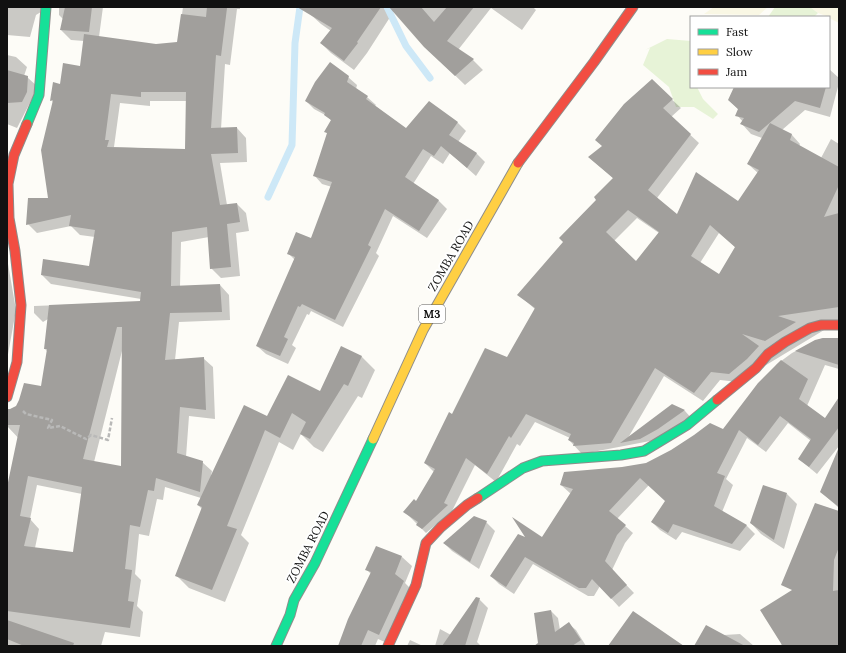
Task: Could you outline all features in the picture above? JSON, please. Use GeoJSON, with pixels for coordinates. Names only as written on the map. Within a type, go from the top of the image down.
{"type":"FeatureCollection","features":[{"type":"Feature","properties":{"kind":"main road"},"geometry":{"type":"LineString","coordinates":[[7,395],[17,362],[20,305],[15,251],[9,218],[8,184],[14,155],[39,95],[46,7]]}},
{"type":"Feature","properties":{"kind":"main road","name":"ZOMBA ROAD"},"geometry":{"type":"LineString","coordinates":[[276,646],[290,615],[294,600],[315,563],[338,516],[423,330],[454,274],[520,160],[594,62],[633,7]]}},
{"type":"Feature","properties":{"kind":"main road"},"geometry":{"type":"LineString","coordinates":[[388,646],[416,585],[426,543],[441,526],[467,505],[523,468],[542,461],[621,455],[644,451],[687,425],[756,368],[768,354],[785,342],[810,328],[821,325],[839,325]]}},
{"type":"Feature","properties":{"kind":"path"},"geometry":{"type":"LineString","coordinates":[[7,395],[26,414],[52,420],[48,428],[60,426],[86,439],[91,435],[108,440],[112,418]]}},
{"type":"Feature","properties":{"kind":"shaded area"},"geometry":{"type":"Polygon","coordinates":[[[714,7],[768,7],[759,15],[704,14],[714,7]]]}},
{"type":"Feature","properties":{"kind":"shaded area"},"geometry":{"type":"Polygon","coordinates":[[[810,7],[839,7],[839,23],[830,18],[830,16],[818,13],[810,7]]]}},
{"type":"Feature","properties":{"kind":"green space"},"geometry":{"type":"Polygon","coordinates":[[[775,7],[810,7],[818,13],[815,16],[769,16],[775,7]]]}},
{"type":"Feature","properties":{"kind":"green space"},"geometry":{"type":"Polygon","coordinates":[[[667,39],[690,41],[690,88],[698,88],[703,99],[718,114],[713,119],[694,107],[676,107],[669,87],[643,65],[650,48],[645,50],[667,39]]]}},
{"type":"Feature","properties":{"kind":"building"},"geometry":{"type":"Polygon","coordinates":[[[65,7],[92,7],[89,32],[60,30],[65,7]]]}},
{"type":"Feature","properties":{"kind":"building"},"geometry":{"type":"Polygon","coordinates":[[[207,7],[227,8],[221,56],[216,55],[211,128],[237,127],[238,153],[211,154],[220,205],[237,203],[240,222],[227,224],[231,267],[210,269],[207,227],[172,232],[171,286],[220,284],[222,312],[170,313],[165,360],[204,357],[206,410],[180,407],[177,453],[203,461],[200,492],[156,478],[154,491],[148,490],[140,527],[130,525],[125,569],[132,570],[128,601],[134,602],[130,628],[7,611],[7,487],[20,425],[7,425],[7,409],[16,406],[24,383],[41,386],[47,349],[44,349],[49,305],[140,301],[141,292],[41,275],[43,259],[89,266],[95,230],[69,226],[71,215],[26,225],[28,198],[48,198],[41,150],[53,100],[50,101],[53,82],[60,84],[63,63],[80,66],[84,34],[156,44],[177,42],[181,14],[206,17],[207,7]],[[141,92],[141,97],[111,94],[105,140],[109,140],[107,147],[185,149],[186,92],[141,92]],[[117,327],[83,459],[121,466],[122,327],[117,327]],[[28,476],[20,516],[31,518],[24,546],[73,552],[82,487],[28,476]]]}},
{"type":"Feature","properties":{"kind":"building"},"geometry":{"type":"Polygon","coordinates":[[[297,7],[381,7],[357,42],[358,43],[344,61],[320,43],[332,28],[297,7]]]}},
{"type":"Feature","properties":{"kind":"building"},"geometry":{"type":"Polygon","coordinates":[[[389,7],[421,7],[434,22],[447,7],[474,7],[447,41],[474,59],[455,76],[424,47],[389,7]]]}},
{"type":"Feature","properties":{"kind":"building"},"geometry":{"type":"Polygon","coordinates":[[[330,62],[349,76],[347,82],[368,96],[366,99],[406,128],[429,101],[458,122],[449,135],[477,153],[467,168],[441,146],[434,156],[423,149],[405,177],[439,200],[419,231],[385,209],[368,245],[371,247],[335,320],[302,304],[300,307],[298,306],[284,337],[288,339],[280,356],[256,346],[295,257],[287,254],[296,232],[311,238],[332,182],[313,176],[327,133],[324,132],[331,120],[324,115],[325,113],[305,101],[315,82],[330,62]]]}},
{"type":"Feature","properties":{"kind":"building"},"geometry":{"type":"Polygon","coordinates":[[[7,70],[28,76],[27,92],[22,102],[7,103],[7,70]]]}},
{"type":"Feature","properties":{"kind":"building"},"geometry":{"type":"Polygon","coordinates":[[[652,79],[673,99],[663,108],[691,134],[648,190],[677,214],[696,172],[738,201],[759,170],[747,164],[770,123],[792,134],[790,140],[839,167],[839,185],[824,217],[839,213],[839,307],[778,316],[796,322],[765,341],[742,334],[759,346],[747,359],[729,374],[711,372],[694,393],[655,368],[611,443],[573,446],[574,443],[568,440],[571,434],[526,414],[511,438],[509,436],[487,474],[466,458],[444,503],[448,505],[422,529],[416,525],[418,522],[403,512],[414,499],[416,501],[435,469],[424,463],[449,412],[452,414],[485,348],[507,357],[535,308],[517,295],[563,242],[559,238],[596,200],[594,197],[613,178],[588,157],[602,146],[595,140],[624,104],[652,79]],[[628,210],[606,232],[636,261],[659,232],[628,210]],[[710,225],[691,256],[719,274],[735,247],[710,225]]]}},
{"type":"Feature","properties":{"kind":"building"},"geometry":{"type":"Polygon","coordinates":[[[734,88],[826,88],[820,108],[795,101],[759,132],[740,124],[744,118],[735,116],[738,109],[728,100],[734,88]]]}},
{"type":"Feature","properties":{"kind":"building"},"geometry":{"type":"Polygon","coordinates":[[[823,338],[839,338],[839,365],[795,351],[815,340],[823,338]]]}},
{"type":"Feature","properties":{"kind":"building"},"geometry":{"type":"Polygon","coordinates":[[[341,346],[362,356],[348,386],[344,384],[310,439],[300,434],[306,422],[292,413],[280,438],[265,430],[227,526],[237,529],[212,590],[175,576],[202,507],[197,505],[244,405],[267,416],[288,375],[320,391],[341,346]]]}},
{"type":"Feature","properties":{"kind":"building"},"geometry":{"type":"Polygon","coordinates":[[[781,360],[808,379],[799,399],[825,418],[839,397],[839,427],[809,467],[798,459],[811,439],[780,416],[758,445],[739,430],[717,473],[725,476],[714,506],[747,525],[732,544],[673,524],[668,533],[651,522],[665,501],[640,478],[609,511],[626,525],[617,535],[605,561],[627,585],[611,599],[592,579],[586,588],[579,588],[525,557],[506,587],[490,576],[518,534],[525,537],[512,517],[542,537],[573,489],[560,485],[564,472],[622,467],[646,463],[671,450],[710,423],[723,429],[758,383],[781,360]]]}},
{"type":"Feature","properties":{"kind":"building"},"geometry":{"type":"Polygon","coordinates":[[[672,404],[685,410],[658,429],[640,439],[620,443],[672,404]]]}},
{"type":"Feature","properties":{"kind":"building"},"geometry":{"type":"Polygon","coordinates":[[[839,447],[839,507],[820,492],[839,447]]]}},
{"type":"Feature","properties":{"kind":"building"},"geometry":{"type":"Polygon","coordinates":[[[763,485],[787,493],[774,540],[750,523],[763,485]]]}},
{"type":"Feature","properties":{"kind":"building"},"geometry":{"type":"Polygon","coordinates":[[[815,503],[839,511],[839,547],[834,560],[833,591],[839,590],[838,646],[782,645],[760,610],[792,590],[781,585],[815,503]]]}},
{"type":"Feature","properties":{"kind":"building"},"geometry":{"type":"Polygon","coordinates":[[[474,516],[487,521],[470,562],[443,543],[474,516]]]}},
{"type":"Feature","properties":{"kind":"building"},"geometry":{"type":"Polygon","coordinates":[[[376,546],[402,556],[395,574],[404,581],[379,635],[368,630],[361,646],[338,646],[348,619],[371,572],[365,570],[376,546]]]}},
{"type":"Feature","properties":{"kind":"building"},"geometry":{"type":"Polygon","coordinates":[[[476,597],[480,598],[465,646],[442,646],[476,597]]]}},
{"type":"Feature","properties":{"kind":"building"},"geometry":{"type":"Polygon","coordinates":[[[551,610],[555,632],[569,622],[581,640],[572,646],[534,646],[538,643],[534,613],[551,610]]]}},
{"type":"Feature","properties":{"kind":"building"},"geometry":{"type":"Polygon","coordinates":[[[633,611],[684,646],[608,646],[633,611]]]}},
{"type":"Feature","properties":{"kind":"building"},"geometry":{"type":"Polygon","coordinates":[[[7,620],[74,643],[73,646],[24,646],[7,639],[7,620]]]}},
{"type":"Feature","properties":{"kind":"building"},"geometry":{"type":"Polygon","coordinates":[[[706,625],[745,646],[694,646],[706,625]]]}},
{"type":"Feature","properties":{"kind":"waterway"},"geometry":{"type":"LineString","coordinates":[[268,197],[292,145],[295,43],[300,7]]}},
{"type":"Feature","properties":{"kind":"waterway"},"geometry":{"type":"LineString","coordinates":[[387,7],[406,46],[430,78]]}},
{"type":"Feature","properties":{"kind":"traffic: fast"},"geometry":{"type":"LineString","coordinates":[[27,124],[39,95],[46,7]]}},
{"type":"Feature","properties":{"kind":"traffic: fast"},"geometry":{"type":"LineString","coordinates":[[478,498],[523,468],[542,461],[621,455],[644,451],[687,425],[717,400]]}},
{"type":"Feature","properties":{"kind":"traffic: fast"},"geometry":{"type":"LineString","coordinates":[[276,646],[290,615],[294,600],[315,563],[373,439]]}},
{"type":"Feature","properties":{"kind":"traffic: slow"},"geometry":{"type":"LineString","coordinates":[[373,439],[423,330],[518,163]]}},
{"type":"Feature","properties":{"kind":"traffic: jam"},"geometry":{"type":"LineString","coordinates":[[518,163],[594,62],[633,7]]}},
{"type":"Feature","properties":{"kind":"traffic: jam"},"geometry":{"type":"LineString","coordinates":[[7,397],[17,362],[21,305],[15,251],[9,218],[8,184],[14,155],[27,124]]}},
{"type":"Feature","properties":{"kind":"traffic: jam"},"geometry":{"type":"LineString","coordinates":[[717,400],[756,368],[768,354],[785,342],[810,328],[821,325],[839,325]]}},
{"type":"Feature","properties":{"kind":"traffic: jam"},"geometry":{"type":"LineString","coordinates":[[388,646],[416,585],[426,543],[441,527],[467,505],[478,498]]}}]}
